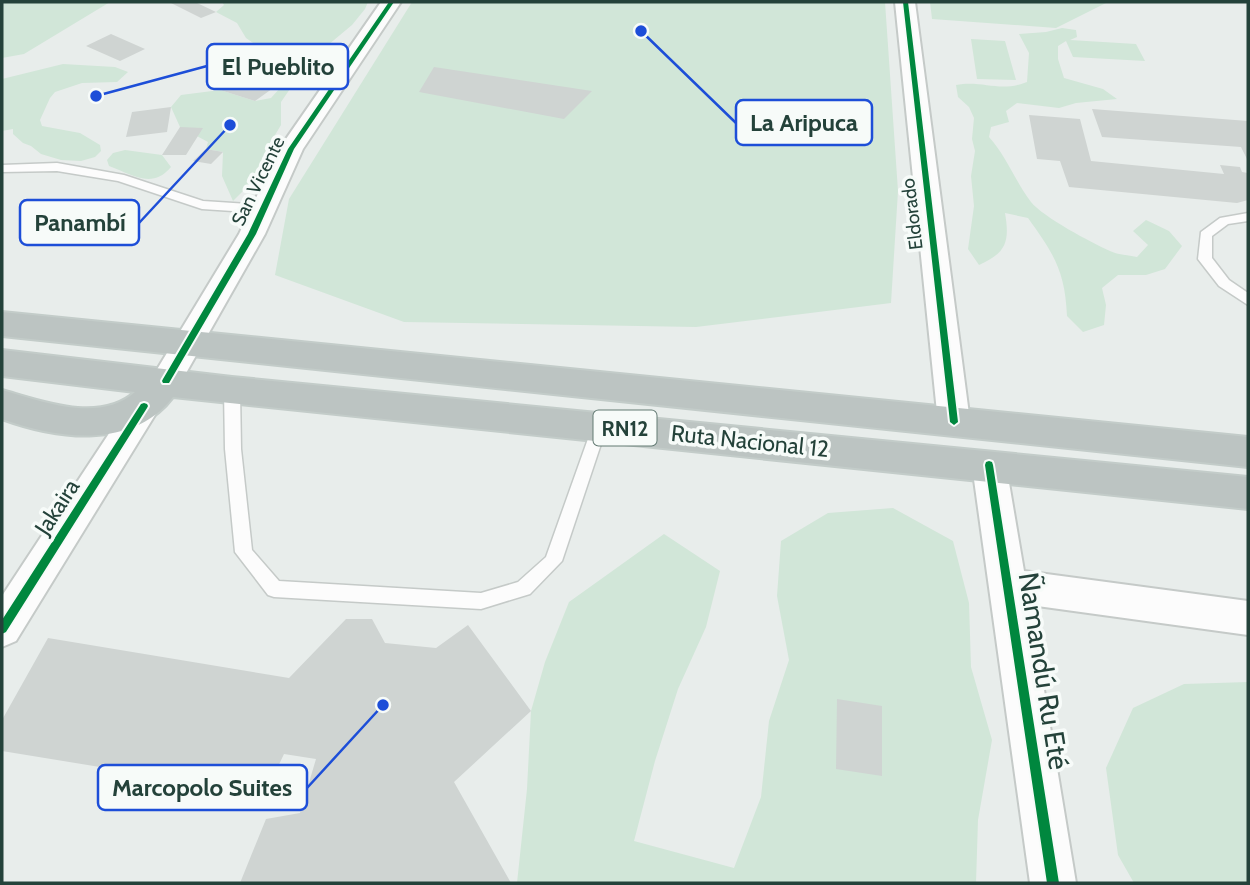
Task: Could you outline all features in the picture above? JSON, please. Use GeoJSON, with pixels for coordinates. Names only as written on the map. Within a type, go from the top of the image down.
{"type":"FeatureCollection","features":[{"type":"Feature","properties":{"kind":"highway","name":"Ruta Nacional 12"},"geometry":{"type":"LineString","coordinates":[[2,324],[1248,452]]}},
{"type":"Feature","properties":{"kind":"highway","name":"Ruta Nacional 12"},"geometry":{"type":"LineString","coordinates":[[2,363],[155,393],[232,391],[1248,493]]}},
{"type":"Feature","properties":{"kind":"highway"},"geometry":{"type":"LineString","coordinates":[[2,404],[20,412],[69,421],[113,419],[155,393]]}},
{"type":"Feature","properties":{"kind":"street","name":"San Vicente"},"geometry":{"type":"LineString","coordinates":[[155,393],[265,209],[291,149],[391,2]]}},
{"type":"Feature","properties":{"kind":"street","name":"Eldorado"},"geometry":{"type":"LineString","coordinates":[[905,2],[954,422]]}},
{"type":"Feature","properties":{"kind":"street","name":"Jakaira"},"geometry":{"type":"LineString","coordinates":[[2,629],[155,393]]}},
{"type":"Feature","properties":{"kind":"street","name":"Ñamandú Ru Eté"},"geometry":{"type":"LineString","coordinates":[[989,465],[1053,883]]}},
{"type":"Feature","properties":{"kind":"street"},"geometry":{"type":"LineString","coordinates":[[1009,586],[1248,618]]}},
{"type":"Feature","properties":{"kind":"lane"},"geometry":{"type":"LineString","coordinates":[[2,169],[57,167],[120,178],[202,205],[265,209]]}},
{"type":"Feature","properties":{"kind":"lane"},"geometry":{"type":"LineString","coordinates":[[1248,217],[1224,221],[1206,235],[1205,258],[1224,284],[1248,300]]}},
{"type":"Feature","properties":{"kind":"lane"},"geometry":{"type":"LineString","coordinates":[[232,391],[233,449],[244,552],[274,589],[481,601],[524,588],[553,561],[599,426]]}},
{"type":"Feature","properties":{"kind":"green space"},"geometry":{"type":"Polygon","coordinates":[[[2,2],[110,2],[24,54],[2,58],[2,2]]]}},
{"type":"Feature","properties":{"kind":"green space"},"geometry":{"type":"Polygon","coordinates":[[[222,2],[368,2],[352,25],[310,60],[281,102],[281,125],[266,150],[259,175],[233,201],[222,176],[223,152],[206,149],[208,142],[180,127],[171,107],[181,95],[220,90],[255,101],[271,98],[290,77],[285,65],[246,38],[237,23],[216,12],[224,5],[222,2]]]}},
{"type":"Feature","properties":{"kind":"green space"},"geometry":{"type":"Polygon","coordinates":[[[412,2],[885,2],[898,191],[891,303],[696,327],[404,322],[275,275],[289,199],[412,2]]]}},
{"type":"Feature","properties":{"kind":"green space"},"geometry":{"type":"Polygon","coordinates":[[[930,2],[1108,2],[1056,28],[932,19],[930,2]]]}},
{"type":"Feature","properties":{"kind":"green space"},"geometry":{"type":"Polygon","coordinates":[[[1062,28],[1076,30],[1077,37],[1070,40],[1136,44],[1145,61],[1073,57],[1066,41],[1058,46],[1058,59],[1064,78],[1103,89],[1117,99],[1076,103],[1059,108],[1017,103],[1006,111],[1009,122],[991,127],[989,137],[1031,202],[1046,215],[1080,236],[1113,252],[1137,257],[1148,245],[1133,231],[1146,220],[1169,231],[1182,246],[1165,269],[1146,275],[1118,275],[1102,288],[1106,305],[1104,325],[1083,332],[1067,316],[1061,275],[1045,242],[1028,218],[1005,213],[1007,232],[1004,245],[988,261],[979,265],[968,249],[974,206],[971,176],[975,151],[972,139],[974,118],[969,107],[958,97],[956,85],[1008,86],[1027,82],[1029,53],[1019,34],[1062,28]]]}},
{"type":"Feature","properties":{"kind":"green space"},"geometry":{"type":"Polygon","coordinates":[[[971,39],[1005,41],[1016,80],[977,79],[971,39]]]}},
{"type":"Feature","properties":{"kind":"green space"},"geometry":{"type":"Polygon","coordinates":[[[63,64],[115,67],[128,72],[117,82],[82,83],[55,92],[50,98],[40,120],[42,126],[80,133],[100,145],[101,151],[95,157],[81,161],[61,160],[41,154],[23,143],[13,134],[13,129],[2,131],[2,79],[63,64]]]}},
{"type":"Feature","properties":{"kind":"green space"},"geometry":{"type":"Polygon","coordinates":[[[125,150],[162,155],[171,167],[164,174],[149,179],[109,166],[107,160],[113,153],[125,150]]]}},
{"type":"Feature","properties":{"kind":"green space"},"geometry":{"type":"Polygon","coordinates":[[[893,508],[953,541],[969,603],[971,667],[992,740],[978,820],[976,883],[517,883],[527,789],[531,711],[545,662],[569,602],[664,534],[720,571],[706,627],[678,689],[655,761],[634,841],[734,868],[761,797],[769,721],[789,660],[777,596],[781,541],[828,513],[893,508]]]}},
{"type":"Feature","properties":{"kind":"green space"},"geometry":{"type":"Polygon","coordinates":[[[1248,682],[1248,883],[1134,883],[1118,855],[1106,768],[1133,708],[1184,684],[1248,682]]]}},
{"type":"Feature","properties":{"kind":"building"},"geometry":{"type":"Polygon","coordinates":[[[195,2],[216,12],[201,18],[171,3],[195,2]]]}},
{"type":"Feature","properties":{"kind":"building"},"geometry":{"type":"Polygon","coordinates":[[[111,34],[145,49],[120,61],[86,46],[111,34]]]}},
{"type":"Feature","properties":{"kind":"building"},"geometry":{"type":"Polygon","coordinates":[[[255,66],[290,76],[255,101],[220,90],[255,66]]]}},
{"type":"Feature","properties":{"kind":"building"},"geometry":{"type":"Polygon","coordinates":[[[434,67],[592,91],[564,119],[419,92],[434,67]]]}},
{"type":"Feature","properties":{"kind":"building"},"geometry":{"type":"Polygon","coordinates":[[[171,107],[167,132],[126,137],[132,112],[171,107]]]}},
{"type":"Feature","properties":{"kind":"building"},"geometry":{"type":"Polygon","coordinates":[[[1092,109],[1248,121],[1248,161],[1241,147],[1102,137],[1092,109]]]}},
{"type":"Feature","properties":{"kind":"building"},"geometry":{"type":"Polygon","coordinates":[[[1029,115],[1080,119],[1091,161],[1224,174],[1220,165],[1240,167],[1242,172],[1248,173],[1248,200],[1237,203],[1069,187],[1060,161],[1037,159],[1029,115]]]}},
{"type":"Feature","properties":{"kind":"building"},"geometry":{"type":"Polygon","coordinates":[[[180,127],[203,128],[186,155],[162,155],[180,127]]]}},
{"type":"Feature","properties":{"kind":"building"},"geometry":{"type":"Polygon","coordinates":[[[206,149],[223,152],[211,164],[193,161],[206,149]]]}},
{"type":"Feature","properties":{"kind":"building"},"geometry":{"type":"Polygon","coordinates":[[[346,619],[372,619],[385,643],[436,648],[468,625],[531,711],[454,782],[511,883],[240,883],[266,819],[300,813],[316,759],[284,754],[265,794],[2,751],[2,720],[48,638],[289,678],[346,619]]]}},
{"type":"Feature","properties":{"kind":"building"},"geometry":{"type":"Polygon","coordinates":[[[837,699],[882,706],[882,776],[836,769],[837,699]]]}},
{"type":"Feature","properties":{"kind":"cycle path"},"geometry":{"type":"LineString","coordinates":[[166,381],[252,234],[291,149],[391,2]]}},
{"type":"Feature","properties":{"kind":"cycle path"},"geometry":{"type":"LineString","coordinates":[[905,2],[954,422]]}},
{"type":"Feature","properties":{"kind":"cycle path"},"geometry":{"type":"LineString","coordinates":[[2,629],[144,406]]}},
{"type":"Feature","properties":{"kind":"cycle path"},"geometry":{"type":"LineString","coordinates":[[989,465],[1053,883]]}},
{"type":"Feature","properties":{"kind":"place","name":"La Aripuca"},"geometry":{"type":"Point","coordinates":[641,31]}},
{"type":"Feature","properties":{"kind":"place","name":"El Pueblito"},"geometry":{"type":"Point","coordinates":[96,96]}},
{"type":"Feature","properties":{"kind":"place","name":"Panambí"},"geometry":{"type":"Point","coordinates":[230,125]}},
{"type":"Feature","properties":{"kind":"place","name":"Marcopolo Suites"},"geometry":{"type":"Point","coordinates":[383,705]}}]}
